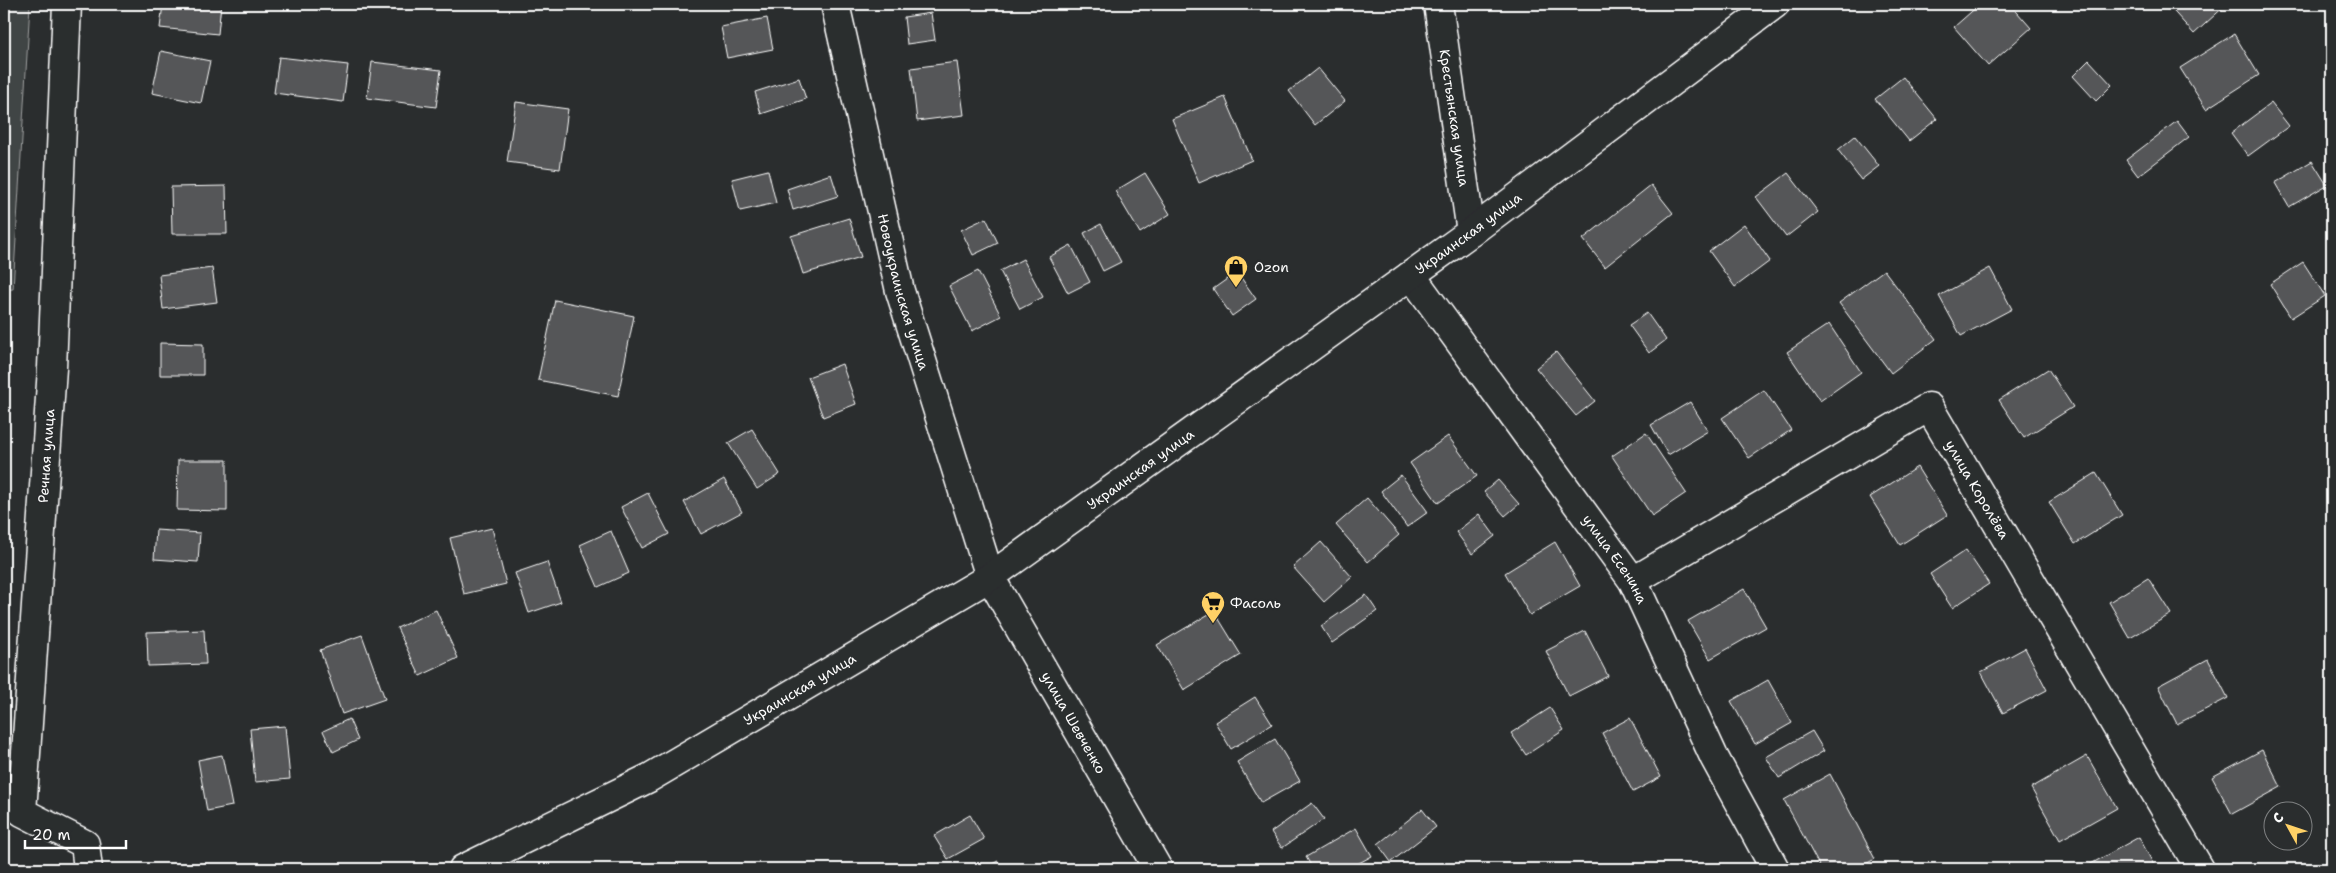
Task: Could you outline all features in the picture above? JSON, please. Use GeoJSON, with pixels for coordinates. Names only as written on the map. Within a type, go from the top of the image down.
{"type":"FeatureCollection","features":[{"type":"Feature","properties":{"kind":"street","name":"Речная улица"},"geometry":{"type":"LineString","coordinates":[[67,4],[52,368],[13,808],[85,844],[88,869]]}},
{"type":"Feature","properties":{"kind":"street","name":"Новоукраинская улица"},"geometry":{"type":"LineString","coordinates":[[835,4],[900,291],[990,576]]}},
{"type":"Feature","properties":{"kind":"street","name":"Крестьянская улица"},"geometry":{"type":"LineString","coordinates":[[1438,4],[1471,232]]}},
{"type":"Feature","properties":{"kind":"street","name":"Украинская улица"},"geometry":{"type":"LineString","coordinates":[[463,869],[650,778],[990,576],[1471,232],[1776,4]]}},
{"type":"Feature","properties":{"kind":"street","name":"улица Есенина"},"geometry":{"type":"LineString","coordinates":[[1411,275],[1633,581],[1714,757],[1775,869]]}},
{"type":"Feature","properties":{"kind":"street","name":"улица Королёва"},"geometry":{"type":"LineString","coordinates":[[1633,581],[1929,406],[2200,869]]}},
{"type":"Feature","properties":{"kind":"street","name":"улица Шевченко"},"geometry":{"type":"LineString","coordinates":[[990,576],[1158,869]]}},
{"type":"Feature","properties":{"kind":"shaded area"},"geometry":{"type":"Polygon","coordinates":[[[4,4],[30,4],[13,289],[4,290],[4,4]]]}},
{"type":"Feature","properties":{"kind":"building"},"geometry":{"type":"Polygon","coordinates":[[[163,4],[221,4],[218,34],[160,28],[163,4]]]}},
{"type":"Feature","properties":{"kind":"building"},"geometry":{"type":"Polygon","coordinates":[[[1980,4],[2010,4],[2031,28],[1988,66],[1954,27],[1980,4]]]}},
{"type":"Feature","properties":{"kind":"building"},"geometry":{"type":"Polygon","coordinates":[[[2167,4],[2227,4],[2194,34],[2167,4]]]}},
{"type":"Feature","properties":{"kind":"building"},"geometry":{"type":"Polygon","coordinates":[[[931,13],[935,40],[907,44],[904,17],[931,13]]]}},
{"type":"Feature","properties":{"kind":"building"},"geometry":{"type":"Polygon","coordinates":[[[767,18],[773,49],[727,58],[721,27],[767,18]]]}},
{"type":"Feature","properties":{"kind":"building"},"geometry":{"type":"Polygon","coordinates":[[[2234,34],[2259,75],[2206,109],[2180,68],[2234,34]]]}},
{"type":"Feature","properties":{"kind":"building"},"geometry":{"type":"Polygon","coordinates":[[[161,51],[210,61],[201,103],[152,93],[161,51]]]}},
{"type":"Feature","properties":{"kind":"building"},"geometry":{"type":"Polygon","coordinates":[[[279,57],[348,65],[343,102],[274,93],[279,57]]]}},
{"type":"Feature","properties":{"kind":"building"},"geometry":{"type":"Polygon","coordinates":[[[2089,60],[2112,85],[2096,101],[2073,76],[2089,60]]]}},
{"type":"Feature","properties":{"kind":"building"},"geometry":{"type":"Polygon","coordinates":[[[372,62],[441,70],[436,107],[367,98],[372,62]]]}},
{"type":"Feature","properties":{"kind":"building"},"geometry":{"type":"Polygon","coordinates":[[[957,62],[964,115],[917,121],[911,68],[957,62]]]}},
{"type":"Feature","properties":{"kind":"building"},"geometry":{"type":"Polygon","coordinates":[[[1318,68],[1345,101],[1315,125],[1289,91],[1318,68]]]}},
{"type":"Feature","properties":{"kind":"building"},"geometry":{"type":"Polygon","coordinates":[[[1903,77],[1937,119],[1909,141],[1875,99],[1903,77]]]}},
{"type":"Feature","properties":{"kind":"building"},"geometry":{"type":"Polygon","coordinates":[[[799,78],[806,99],[761,114],[755,92],[799,78]]]}},
{"type":"Feature","properties":{"kind":"building"},"geometry":{"type":"Polygon","coordinates":[[[1225,97],[1252,160],[1199,183],[1172,119],[1225,97]]]}},
{"type":"Feature","properties":{"kind":"building"},"geometry":{"type":"Polygon","coordinates":[[[516,102],[568,109],[560,169],[507,162],[516,102]]]}},
{"type":"Feature","properties":{"kind":"building"},"geometry":{"type":"Polygon","coordinates":[[[2271,103],[2289,126],[2248,156],[2231,133],[2271,103]]]}},
{"type":"Feature","properties":{"kind":"building"},"geometry":{"type":"Polygon","coordinates":[[[2177,121],[2189,137],[2138,176],[2126,160],[2177,121]]]}},
{"type":"Feature","properties":{"kind":"building"},"geometry":{"type":"Polygon","coordinates":[[[1855,136],[1879,166],[1861,180],[1838,150],[1855,136]]]}},
{"type":"Feature","properties":{"kind":"building"},"geometry":{"type":"Polygon","coordinates":[[[2312,161],[2327,185],[2289,207],[2275,183],[2312,161]]]}},
{"type":"Feature","properties":{"kind":"building"},"geometry":{"type":"Polygon","coordinates":[[[768,170],[776,203],[740,211],[732,179],[768,170]]]}},
{"type":"Feature","properties":{"kind":"building"},"geometry":{"type":"Polygon","coordinates":[[[1145,173],[1170,214],[1140,233],[1115,191],[1145,173]]]}},
{"type":"Feature","properties":{"kind":"building"},"geometry":{"type":"Polygon","coordinates":[[[1788,173],[1818,212],[1786,237],[1756,197],[1788,173]]]}},
{"type":"Feature","properties":{"kind":"building"},"geometry":{"type":"Polygon","coordinates":[[[831,174],[838,196],[793,210],[787,189],[831,174]]]}},
{"type":"Feature","properties":{"kind":"building"},"geometry":{"type":"Polygon","coordinates":[[[1651,185],[1673,213],[1605,267],[1583,239],[1651,185]]]}},
{"type":"Feature","properties":{"kind":"building"},"geometry":{"type":"Polygon","coordinates":[[[226,186],[227,234],[172,234],[171,187],[226,186]]]}},
{"type":"Feature","properties":{"kind":"building"},"geometry":{"type":"Polygon","coordinates":[[[849,218],[861,257],[803,274],[791,236],[849,218]]]}},
{"type":"Feature","properties":{"kind":"building"},"geometry":{"type":"Polygon","coordinates":[[[986,218],[998,243],[973,255],[961,230],[986,218]]]}},
{"type":"Feature","properties":{"kind":"building"},"geometry":{"type":"Polygon","coordinates":[[[1101,224],[1121,262],[1103,271],[1084,233],[1101,224]]]}},
{"type":"Feature","properties":{"kind":"building"},"geometry":{"type":"Polygon","coordinates":[[[1744,224],[1770,261],[1735,287],[1709,251],[1744,224]]]}},
{"type":"Feature","properties":{"kind":"building"},"geometry":{"type":"Polygon","coordinates":[[[1071,245],[1090,282],[1068,293],[1049,257],[1071,245]]]}},
{"type":"Feature","properties":{"kind":"building"},"geometry":{"type":"Polygon","coordinates":[[[1023,259],[1043,297],[1020,309],[1000,271],[1023,259]]]}},
{"type":"Feature","properties":{"kind":"building"},"geometry":{"type":"Polygon","coordinates":[[[2303,262],[2325,296],[2291,318],[2270,284],[2303,262]]]}},
{"type":"Feature","properties":{"kind":"building"},"geometry":{"type":"Polygon","coordinates":[[[212,268],[217,302],[163,309],[159,275],[212,268]]]}},
{"type":"Feature","properties":{"kind":"building"},"geometry":{"type":"Polygon","coordinates":[[[1990,268],[2012,309],[1961,336],[1939,296],[1990,268]]]}},
{"type":"Feature","properties":{"kind":"building"},"geometry":{"type":"Polygon","coordinates":[[[1884,270],[1936,339],[1891,373],[1839,303],[1884,270]]]}},
{"type":"Feature","properties":{"kind":"building"},"geometry":{"type":"Polygon","coordinates":[[[978,271],[1001,316],[972,331],[949,286],[978,271]]]}},
{"type":"Feature","properties":{"kind":"building"},"geometry":{"type":"Polygon","coordinates":[[[1237,272],[1256,299],[1232,316],[1213,289],[1237,272]]]}},
{"type":"Feature","properties":{"kind":"building"},"geometry":{"type":"Polygon","coordinates":[[[555,300],[634,316],[618,396],[538,380],[555,300]]]}},
{"type":"Feature","properties":{"kind":"building"},"geometry":{"type":"Polygon","coordinates":[[[1647,313],[1666,340],[1649,353],[1629,325],[1647,313]]]}},
{"type":"Feature","properties":{"kind":"building"},"geometry":{"type":"Polygon","coordinates":[[[1829,324],[1861,372],[1820,401],[1787,352],[1829,324]]]}},
{"type":"Feature","properties":{"kind":"building"},"geometry":{"type":"Polygon","coordinates":[[[160,343],[203,344],[203,375],[160,375],[160,343]]]}},
{"type":"Feature","properties":{"kind":"building"},"geometry":{"type":"Polygon","coordinates":[[[1556,352],[1595,401],[1576,416],[1536,368],[1556,352]]]}},
{"type":"Feature","properties":{"kind":"building"},"geometry":{"type":"Polygon","coordinates":[[[842,364],[856,404],[823,417],[808,377],[842,364]]]}},
{"type":"Feature","properties":{"kind":"building"},"geometry":{"type":"Polygon","coordinates":[[[2048,369],[2073,407],[2024,438],[1999,400],[2048,369]]]}},
{"type":"Feature","properties":{"kind":"building"},"geometry":{"type":"Polygon","coordinates":[[[1764,390],[1791,430],[1749,458],[1722,418],[1764,390]]]}},
{"type":"Feature","properties":{"kind":"building"},"geometry":{"type":"Polygon","coordinates":[[[1690,402],[1708,431],[1668,455],[1651,425],[1690,402]]]}},
{"type":"Feature","properties":{"kind":"building"},"geometry":{"type":"Polygon","coordinates":[[[752,429],[780,474],[757,489],[728,443],[752,429]]]}},
{"type":"Feature","properties":{"kind":"building"},"geometry":{"type":"Polygon","coordinates":[[[1646,433],[1686,493],[1652,516],[1612,456],[1646,433]]]}},
{"type":"Feature","properties":{"kind":"building"},"geometry":{"type":"Polygon","coordinates":[[[1448,436],[1477,476],[1438,503],[1410,463],[1448,436]]]}},
{"type":"Feature","properties":{"kind":"building"},"geometry":{"type":"Polygon","coordinates":[[[178,460],[227,460],[227,511],[177,510],[178,460]]]}},
{"type":"Feature","properties":{"kind":"building"},"geometry":{"type":"Polygon","coordinates":[[[1917,467],[1947,515],[1900,545],[1870,497],[1917,467]]]}},
{"type":"Feature","properties":{"kind":"building"},"geometry":{"type":"Polygon","coordinates":[[[2096,473],[2122,515],[2075,544],[2049,502],[2096,473]]]}},
{"type":"Feature","properties":{"kind":"building"},"geometry":{"type":"Polygon","coordinates":[[[1401,475],[1428,512],[1407,527],[1381,491],[1401,475]]]}},
{"type":"Feature","properties":{"kind":"building"},"geometry":{"type":"Polygon","coordinates":[[[724,479],[742,512],[701,534],[684,502],[724,479]]]}},
{"type":"Feature","properties":{"kind":"building"},"geometry":{"type":"Polygon","coordinates":[[[1498,480],[1519,504],[1505,516],[1484,492],[1498,480]]]}},
{"type":"Feature","properties":{"kind":"building"},"geometry":{"type":"Polygon","coordinates":[[[648,493],[669,534],[642,548],[621,507],[648,493]]]}},
{"type":"Feature","properties":{"kind":"building"},"geometry":{"type":"Polygon","coordinates":[[[1367,498],[1399,535],[1368,562],[1336,525],[1367,498]]]}},
{"type":"Feature","properties":{"kind":"building"},"geometry":{"type":"Polygon","coordinates":[[[1479,514],[1495,536],[1472,554],[1456,532],[1479,514]]]}},
{"type":"Feature","properties":{"kind":"building"},"geometry":{"type":"Polygon","coordinates":[[[492,528],[506,584],[464,594],[450,538],[492,528]]]}},
{"type":"Feature","properties":{"kind":"building"},"geometry":{"type":"Polygon","coordinates":[[[156,530],[200,533],[198,562],[154,559],[156,530]]]}},
{"type":"Feature","properties":{"kind":"building"},"geometry":{"type":"Polygon","coordinates":[[[611,531],[629,573],[598,587],[580,545],[611,531]]]}},
{"type":"Feature","properties":{"kind":"building"},"geometry":{"type":"Polygon","coordinates":[[[1321,542],[1352,577],[1324,602],[1293,567],[1321,542]]]}},
{"type":"Feature","properties":{"kind":"building"},"geometry":{"type":"Polygon","coordinates":[[[1555,542],[1580,586],[1530,615],[1505,573],[1555,542]]]}},
{"type":"Feature","properties":{"kind":"building"},"geometry":{"type":"Polygon","coordinates":[[[1966,550],[1989,584],[1952,608],[1930,574],[1966,550]]]}},
{"type":"Feature","properties":{"kind":"building"},"geometry":{"type":"Polygon","coordinates":[[[547,562],[561,602],[529,613],[515,573],[547,562]]]}},
{"type":"Feature","properties":{"kind":"building"},"geometry":{"type":"Polygon","coordinates":[[[2148,578],[2171,614],[2130,638],[2109,602],[2148,578]]]}},
{"type":"Feature","properties":{"kind":"building"},"geometry":{"type":"Polygon","coordinates":[[[1744,589],[1766,627],[1710,659],[1688,621],[1744,589]]]}},
{"type":"Feature","properties":{"kind":"building"},"geometry":{"type":"Polygon","coordinates":[[[1366,595],[1377,611],[1332,643],[1321,626],[1366,595]]]}},
{"type":"Feature","properties":{"kind":"building"},"geometry":{"type":"Polygon","coordinates":[[[436,610],[458,658],[420,676],[397,628],[436,610]]]}},
{"type":"Feature","properties":{"kind":"building"},"geometry":{"type":"Polygon","coordinates":[[[1214,611],[1241,655],[1184,690],[1157,645],[1214,611]]]}},
{"type":"Feature","properties":{"kind":"building"},"geometry":{"type":"Polygon","coordinates":[[[204,630],[206,664],[148,666],[147,632],[204,630]]]}},
{"type":"Feature","properties":{"kind":"building"},"geometry":{"type":"Polygon","coordinates":[[[1585,631],[1608,676],[1569,696],[1546,651],[1585,631]]]}},
{"type":"Feature","properties":{"kind":"building"},"geometry":{"type":"Polygon","coordinates":[[[362,635],[385,699],[342,714],[320,650],[362,635]]]}},
{"type":"Feature","properties":{"kind":"building"},"geometry":{"type":"Polygon","coordinates":[[[2025,648],[2047,690],[2003,713],[1981,672],[2025,648]]]}},
{"type":"Feature","properties":{"kind":"building"},"geometry":{"type":"Polygon","coordinates":[[[2208,659],[2228,698],[2177,724],[2158,686],[2208,659]]]}},
{"type":"Feature","properties":{"kind":"building"},"geometry":{"type":"Polygon","coordinates":[[[1768,680],[1792,723],[1755,744],[1731,701],[1768,680]]]}},
{"type":"Feature","properties":{"kind":"building"},"geometry":{"type":"Polygon","coordinates":[[[1255,697],[1272,724],[1231,749],[1215,722],[1255,697]]]}},
{"type":"Feature","properties":{"kind":"building"},"geometry":{"type":"Polygon","coordinates":[[[1550,708],[1564,730],[1526,755],[1511,733],[1550,708]]]}},
{"type":"Feature","properties":{"kind":"building"},"geometry":{"type":"Polygon","coordinates":[[[1630,718],[1661,777],[1633,792],[1602,733],[1630,718]]]}},
{"type":"Feature","properties":{"kind":"building"},"geometry":{"type":"Polygon","coordinates":[[[349,719],[358,740],[333,752],[323,731],[349,719]]]}},
{"type":"Feature","properties":{"kind":"building"},"geometry":{"type":"Polygon","coordinates":[[[285,726],[290,779],[255,782],[250,729],[285,726]]]}},
{"type":"Feature","properties":{"kind":"building"},"geometry":{"type":"Polygon","coordinates":[[[1812,731],[1824,751],[1779,778],[1766,757],[1812,731]]]}},
{"type":"Feature","properties":{"kind":"building"},"geometry":{"type":"Polygon","coordinates":[[[1275,739],[1300,781],[1261,803],[1237,762],[1275,739]]]}},
{"type":"Feature","properties":{"kind":"building"},"geometry":{"type":"Polygon","coordinates":[[[2262,750],[2281,787],[2232,814],[2212,777],[2262,750]]]}},
{"type":"Feature","properties":{"kind":"building"},"geometry":{"type":"Polygon","coordinates":[[[222,755],[232,806],[207,811],[198,760],[222,755]]]}},
{"type":"Feature","properties":{"kind":"building"},"geometry":{"type":"Polygon","coordinates":[[[2087,756],[2117,808],[2060,840],[2031,788],[2087,756]]]}},
{"type":"Feature","properties":{"kind":"building"},"geometry":{"type":"Polygon","coordinates":[[[1830,774],[1875,859],[1856,869],[1821,869],[1784,800],[1830,774]]]}},
{"type":"Feature","properties":{"kind":"building"},"geometry":{"type":"Polygon","coordinates":[[[1312,803],[1324,819],[1282,848],[1271,832],[1312,803]]]}},
{"type":"Feature","properties":{"kind":"building"},"geometry":{"type":"Polygon","coordinates":[[[1422,809],[1436,827],[1391,862],[1378,844],[1422,809]]]}},
{"type":"Feature","properties":{"kind":"building"},"geometry":{"type":"Polygon","coordinates":[[[970,815],[984,839],[948,859],[934,836],[970,815]]]}},
{"type":"Feature","properties":{"kind":"building"},"geometry":{"type":"Polygon","coordinates":[[[1356,828],[1372,856],[1348,869],[1313,869],[1306,857],[1356,828]]]}},
{"type":"Feature","properties":{"kind":"building"},"geometry":{"type":"Polygon","coordinates":[[[2139,837],[2156,869],[2091,869],[2089,865],[2139,837]]]}},
{"type":"Feature","properties":{"kind":"building"},"geometry":{"type":"Polygon","coordinates":[[[998,861],[1003,869],[982,869],[998,861]]]}},
{"type":"Feature","properties":{"kind":"place","name":"Ozon"},"geometry":{"type":"Point","coordinates":[1236,288]}},
{"type":"Feature","properties":{"kind":"place","name":"Фасоль"},"geometry":{"type":"Point","coordinates":[1213,624]}}]}
